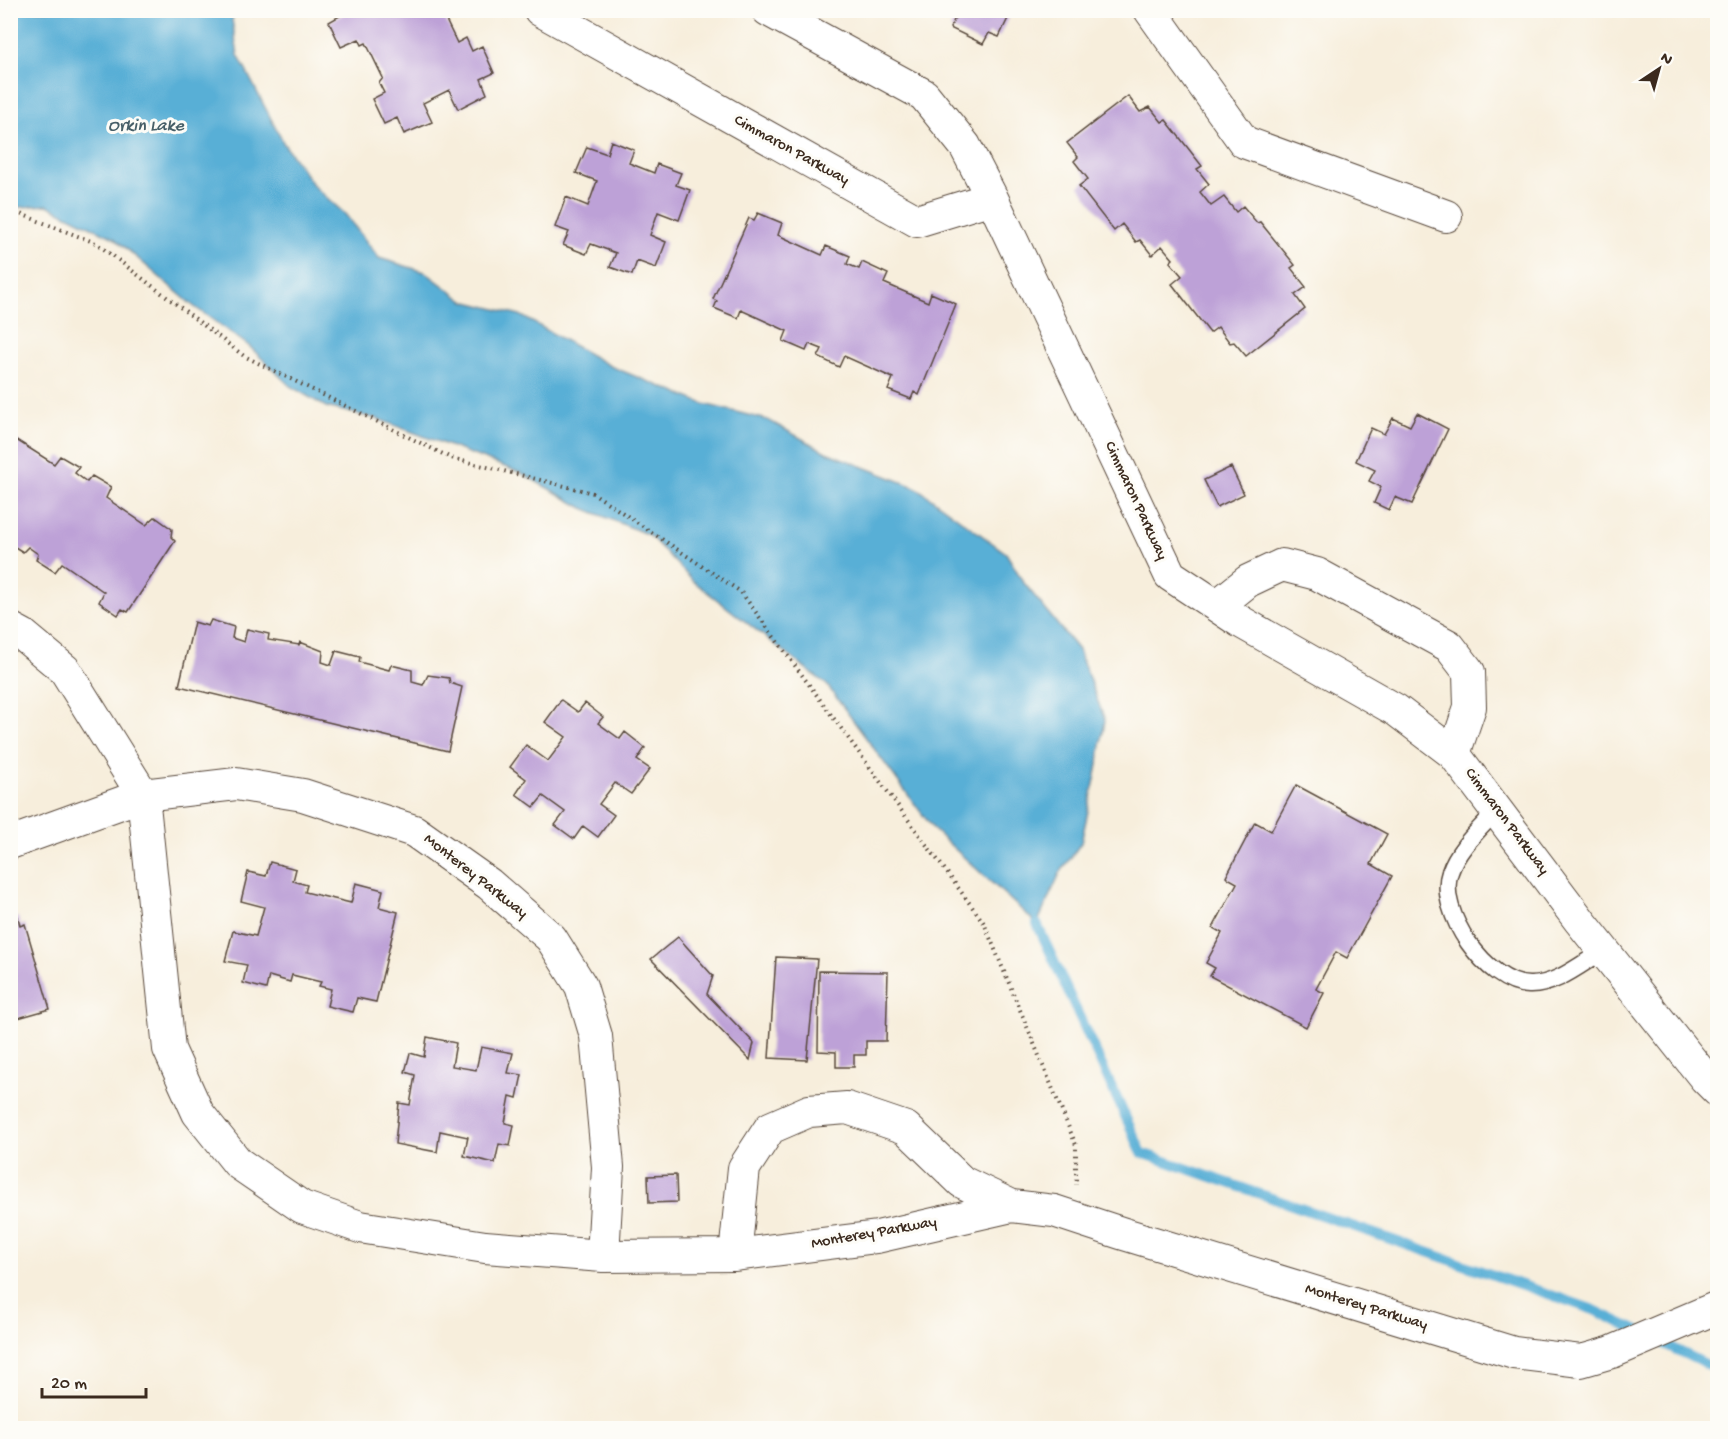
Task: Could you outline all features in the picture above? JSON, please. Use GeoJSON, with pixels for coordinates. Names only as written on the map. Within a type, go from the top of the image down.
{"type":"FeatureCollection","features":[{"type":"Feature","properties":{"kind":"street","name":"Cimmaron Parkway"},"geometry":{"type":"LineString","coordinates":[[540,10],[917,221],[992,198],[1170,575],[1241,622],[1396,710],[1454,754],[1603,951],[1705,1078],[1718,1090]]}},
{"type":"Feature","properties":{"kind":"street"},"geometry":{"type":"LineString","coordinates":[[768,10],[924,95],[965,146],[992,198]]}},
{"type":"Feature","properties":{"kind":"street"},"geometry":{"type":"LineString","coordinates":[[1150,10],[1244,142],[1446,216]]}},
{"type":"Feature","properties":{"kind":"street"},"geometry":{"type":"LineString","coordinates":[[1217,606],[1248,581],[1282,565],[1317,574],[1449,646],[1469,672],[1470,707],[1454,754]]}},
{"type":"Feature","properties":{"kind":"street","name":"Monterey Parkway"},"geometry":{"type":"LineString","coordinates":[[10,628],[23,635],[65,670],[143,795],[169,1049],[198,1113],[238,1163],[302,1207],[360,1227],[485,1247],[603,1256],[735,1255],[877,1237],[1012,1206]]}},
{"type":"Feature","properties":{"kind":"street","name":"Monterey Parkway"},"geometry":{"type":"LineString","coordinates":[[10,843],[143,795],[236,784],[303,795],[414,831],[489,884],[551,938],[581,986],[596,1036],[608,1167],[603,1256]]}},
{"type":"Feature","properties":{"kind":"street","name":"Monterey Parkway"},"geometry":{"type":"LineString","coordinates":[[735,1255],[744,1168],[770,1128],[809,1112],[847,1108],[906,1128],[962,1182],[1012,1206],[1054,1211],[1514,1353],[1581,1361],[1612,1352],[1708,1311]]}},
{"type":"Feature","properties":{"kind":"lane"},"geometry":{"type":"LineString","coordinates":[[1497,810],[1458,855],[1450,870],[1448,880],[1447,895],[1451,910],[1458,926],[1479,956],[1512,981],[1537,985],[1564,974],[1603,951]]}},
{"type":"Feature","properties":{"kind":"path"},"geometry":{"type":"LineString","coordinates":[[10,210],[96,243],[244,356],[451,458],[593,493],[741,592],[984,923],[1076,1145],[1077,1218]]}},
{"type":"Feature","properties":{"kind":"water","name":"Orkin Lake"},"geometry":{"type":"Polygon","coordinates":[[[11,10],[235,11],[232,20],[238,55],[284,144],[314,186],[345,214],[379,258],[425,272],[464,301],[520,315],[610,366],[704,404],[768,420],[826,452],[917,488],[1006,553],[1024,583],[1078,650],[1105,720],[1081,843],[1060,873],[1037,924],[934,830],[827,685],[693,581],[649,535],[583,508],[521,473],[378,419],[326,407],[290,386],[249,346],[192,305],[114,238],[47,205],[11,208],[11,10]]]}},
{"type":"Feature","properties":{"kind":"building"},"geometry":{"type":"Polygon","coordinates":[[[344,10],[441,10],[457,43],[466,38],[472,51],[482,46],[494,73],[481,79],[487,94],[458,109],[449,90],[423,103],[432,122],[404,134],[397,118],[384,124],[372,99],[384,93],[379,83],[383,78],[366,43],[362,45],[359,39],[341,47],[329,22],[345,13],[344,10]]]}},
{"type":"Feature","properties":{"kind":"building"},"geometry":{"type":"Polygon","coordinates":[[[940,10],[1012,10],[999,37],[989,33],[983,44],[950,28],[955,18],[940,10]]]}},
{"type":"Feature","properties":{"kind":"building"},"geometry":{"type":"Polygon","coordinates":[[[1128,96],[1140,112],[1150,107],[1162,122],[1166,120],[1202,166],[1197,169],[1209,184],[1200,192],[1211,206],[1224,197],[1236,212],[1243,206],[1257,223],[1260,222],[1295,265],[1291,268],[1306,287],[1295,295],[1305,309],[1246,356],[1234,342],[1230,343],[1218,327],[1210,333],[1172,284],[1182,276],[1170,262],[1173,259],[1162,246],[1152,255],[1140,240],[1136,242],[1122,224],[1114,231],[1079,186],[1088,179],[1074,161],[1078,157],[1067,143],[1128,96]]]}},
{"type":"Feature","properties":{"kind":"building"},"geometry":{"type":"Polygon","coordinates":[[[611,141],[634,150],[629,163],[654,173],[657,164],[681,173],[676,185],[690,190],[679,220],[658,212],[650,235],[666,242],[656,268],[637,261],[632,275],[610,267],[616,253],[591,244],[586,254],[563,245],[569,232],[555,227],[566,197],[588,206],[597,181],[576,173],[587,147],[607,154],[611,141]]]}},
{"type":"Feature","properties":{"kind":"building"},"geometry":{"type":"Polygon","coordinates":[[[758,213],[782,223],[778,235],[822,255],[826,246],[850,256],[847,264],[859,269],[862,262],[888,274],[884,283],[928,302],[931,293],[956,304],[919,395],[914,392],[911,399],[888,390],[893,378],[844,356],[839,367],[818,357],[822,349],[809,344],[806,351],[783,341],[787,331],[741,310],[738,318],[714,308],[717,301],[713,299],[749,218],[754,220],[758,213]]]}},
{"type":"Feature","properties":{"kind":"building"},"geometry":{"type":"Polygon","coordinates":[[[1417,413],[1448,429],[1412,504],[1395,497],[1389,510],[1374,503],[1381,487],[1369,481],[1375,470],[1356,461],[1371,428],[1384,434],[1393,418],[1410,426],[1417,413]]]}},
{"type":"Feature","properties":{"kind":"building"},"geometry":{"type":"Polygon","coordinates":[[[10,436],[54,464],[60,456],[79,467],[75,473],[87,482],[92,476],[111,487],[106,498],[146,525],[155,517],[172,529],[171,537],[175,541],[128,612],[122,609],[118,615],[99,602],[104,592],[62,563],[55,572],[36,560],[38,554],[28,547],[23,552],[10,544],[10,436]]]}},
{"type":"Feature","properties":{"kind":"building"},"geometry":{"type":"Polygon","coordinates":[[[1231,467],[1244,494],[1217,507],[1204,480],[1231,467]]]}},
{"type":"Feature","properties":{"kind":"building"},"geometry":{"type":"Polygon","coordinates":[[[211,620],[234,627],[232,638],[244,642],[247,629],[269,634],[268,640],[299,645],[300,642],[323,651],[322,662],[331,665],[336,651],[360,657],[359,662],[389,670],[391,665],[412,670],[412,682],[423,685],[428,675],[449,678],[450,683],[462,687],[448,751],[179,686],[194,622],[208,626],[211,620]]]}},
{"type":"Feature","properties":{"kind":"building"},"geometry":{"type":"Polygon","coordinates":[[[561,700],[578,712],[585,703],[603,717],[598,723],[620,739],[625,732],[645,748],[637,760],[650,769],[631,794],[615,783],[599,804],[614,815],[598,837],[583,826],[574,839],[555,825],[565,812],[543,796],[534,807],[516,794],[526,779],[510,767],[526,745],[548,761],[566,737],[545,722],[561,700]]]}},
{"type":"Feature","properties":{"kind":"building"},"geometry":{"type":"Polygon","coordinates":[[[1296,785],[1387,834],[1371,864],[1392,876],[1347,958],[1336,952],[1316,989],[1324,993],[1306,1027],[1210,976],[1215,968],[1206,963],[1222,933],[1213,928],[1237,883],[1226,877],[1255,822],[1271,831],[1296,785]]]}},
{"type":"Feature","properties":{"kind":"building"},"geometry":{"type":"Polygon","coordinates":[[[270,862],[296,869],[293,881],[307,885],[305,892],[351,903],[356,883],[383,890],[379,907],[398,912],[376,1002],[357,998],[353,1012],[327,1006],[331,989],[319,986],[321,982],[292,975],[290,982],[269,976],[266,989],[243,983],[247,965],[225,961],[233,931],[256,936],[264,907],[241,901],[248,872],[266,876],[270,862]]]}},
{"type":"Feature","properties":{"kind":"building"},"geometry":{"type":"Polygon","coordinates":[[[18,917],[20,926],[25,924],[50,1009],[11,1020],[10,919],[18,917]]]}},
{"type":"Feature","properties":{"kind":"building"},"geometry":{"type":"Polygon","coordinates":[[[678,937],[713,976],[707,994],[754,1043],[750,1060],[651,959],[678,937]]]}},
{"type":"Feature","properties":{"kind":"building"},"geometry":{"type":"Polygon","coordinates":[[[776,957],[817,959],[807,1060],[769,1058],[776,957]]]}},
{"type":"Feature","properties":{"kind":"building"},"geometry":{"type":"Polygon","coordinates":[[[819,971],[888,972],[886,1041],[866,1041],[866,1055],[854,1055],[854,1067],[836,1067],[836,1052],[818,1051],[819,971]]]}},
{"type":"Feature","properties":{"kind":"building"},"geometry":{"type":"Polygon","coordinates":[[[427,1037],[456,1043],[452,1066],[476,1070],[481,1047],[513,1053],[508,1073],[522,1075],[517,1098],[510,1096],[505,1123],[514,1125],[510,1146],[499,1144],[495,1163],[464,1156],[468,1137],[440,1131],[437,1152],[395,1144],[399,1103],[410,1105],[415,1075],[405,1072],[410,1053],[424,1057],[427,1037]]]}},
{"type":"Feature","properties":{"kind":"building"},"geometry":{"type":"Polygon","coordinates":[[[676,1175],[677,1202],[649,1203],[648,1176],[676,1175]]]}},
{"type":"Feature","properties":{"kind":"waterway"},"geometry":{"type":"LineString","coordinates":[[1037,924],[1142,1153],[1594,1310],[1642,1333]]}},
{"type":"Feature","properties":{"kind":"waterway"},"geometry":{"type":"LineString","coordinates":[[1656,1340],[1718,1370]]}}]}
